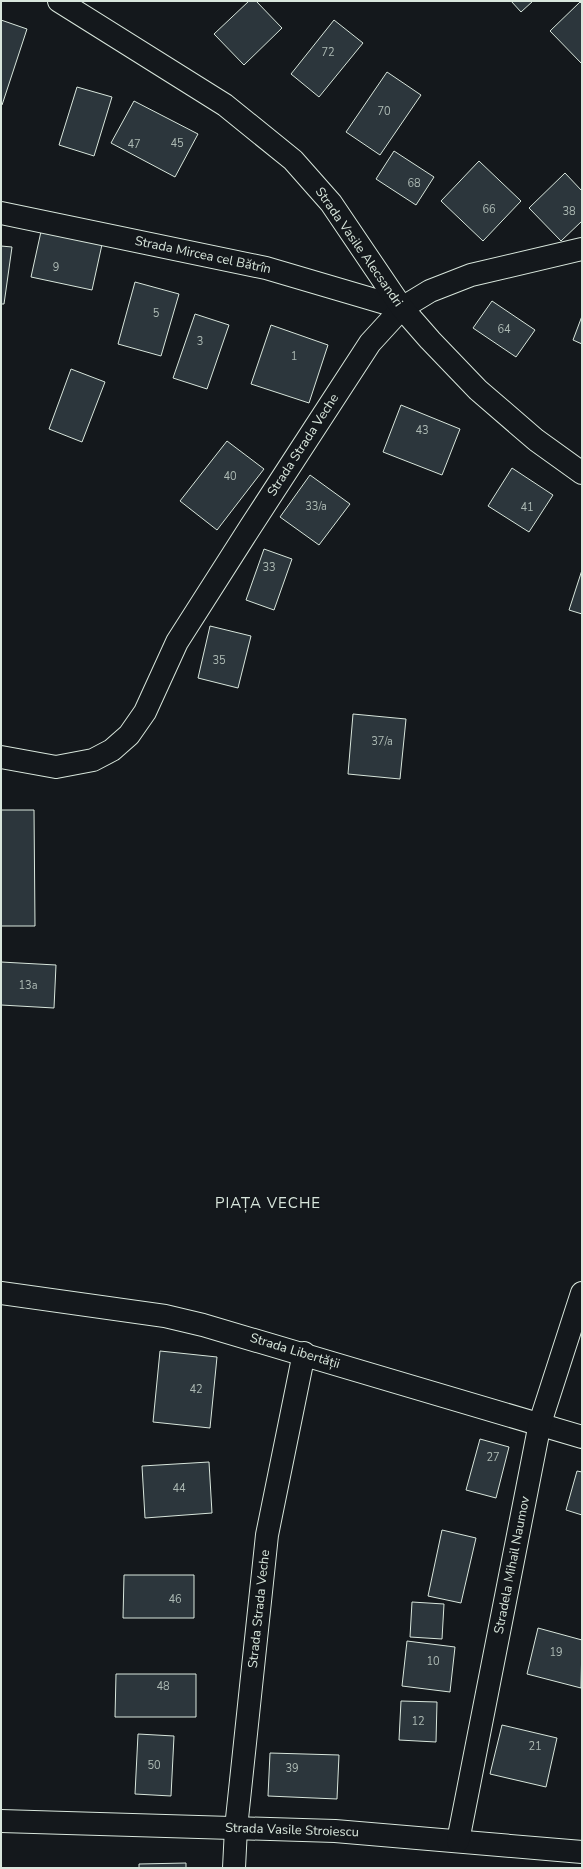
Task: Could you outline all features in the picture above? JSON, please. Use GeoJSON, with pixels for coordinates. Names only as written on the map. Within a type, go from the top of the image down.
{"type":"FeatureCollection","features":[{"type":"Feature","properties":{"kind":"street","name":"Strada Vasile Alecsandri"},"geometry":{"type":"LineString","coordinates":[[59,1],[225,105],[293,160],[330,203],[402,308],[478,390],[536,440],[582,473]]}},
{"type":"Feature","properties":{"kind":"street","name":"Strada Mircea cel Bătrîn"},"geometry":{"type":"LineString","coordinates":[[1,213],[266,268],[402,308]]}},
{"type":"Feature","properties":{"kind":"street","name":"Strada Strada Veche"},"geometry":{"type":"LineString","coordinates":[[1,757],[56,767],[93,760],[112,750],[128,735],[145,712],[177,642],[370,343],[402,308],[430,291],[471,275],[582,249]]}},
{"type":"Feature","properties":{"kind":"street","name":"Strada Libertății"},"geometry":{"type":"LineString","coordinates":[[1,1293],[165,1316],[304,1353],[582,1437]]}},
{"type":"Feature","properties":{"kind":"street","name":"Stradela Mihail Naumov"},"geometry":{"type":"LineString","coordinates":[[458,1841],[540,1424],[582,1293]]}},
{"type":"Feature","properties":{"kind":"street","name":"Strada Strada Veche"},"geometry":{"type":"LineString","coordinates":[[234,1868],[236,1828],[267,1535],[304,1353]]}},
{"type":"Feature","properties":{"kind":"street","name":"Strada Vasile Stroiescu"},"geometry":{"type":"LineString","coordinates":[[1,1821],[335,1831],[582,1852]]}},
{"type":"Feature","properties":{"kind":"building"},"geometry":{"type":"Polygon","coordinates":[[[249,1],[256,1],[282,28],[244,65],[214,34],[249,1]]]}},
{"type":"Feature","properties":{"kind":"building"},"geometry":{"type":"Polygon","coordinates":[[[511,1],[533,1],[521,12],[511,1]]]}},
{"type":"Feature","properties":{"kind":"building"},"geometry":{"type":"Polygon","coordinates":[[[580,2],[582,4],[582,64],[550,31],[580,2]]]}},
{"type":"Feature","properties":{"kind":"building"},"geometry":{"type":"Polygon","coordinates":[[[1,20],[27,29],[2,105],[1,105],[1,20]]]}},
{"type":"Feature","properties":{"kind":"building"},"geometry":{"type":"Polygon","coordinates":[[[334,20],[363,43],[319,97],[291,74],[334,20]]]}},
{"type":"Feature","properties":{"kind":"building"},"geometry":{"type":"Polygon","coordinates":[[[387,72],[421,95],[380,155],[346,132],[387,72]]]}},
{"type":"Feature","properties":{"kind":"building"},"geometry":{"type":"Polygon","coordinates":[[[77,87],[112,97],[94,156],[59,145],[77,87]]]}},
{"type":"Feature","properties":{"kind":"building"},"geometry":{"type":"Polygon","coordinates":[[[134,101],[198,134],[175,177],[111,143],[134,101]]]}},
{"type":"Feature","properties":{"kind":"building"},"geometry":{"type":"Polygon","coordinates":[[[394,151],[434,177],[416,205],[376,179],[394,151]]]}},
{"type":"Feature","properties":{"kind":"building"},"geometry":{"type":"Polygon","coordinates":[[[479,161],[521,201],[483,241],[441,201],[479,161]]]}},
{"type":"Feature","properties":{"kind":"building"},"geometry":{"type":"Polygon","coordinates":[[[565,173],[582,191],[582,221],[561,241],[529,208],[565,173]]]}},
{"type":"Feature","properties":{"kind":"building"},"geometry":{"type":"Polygon","coordinates":[[[42,227],[103,240],[92,290],[31,277],[42,227]]]}},
{"type":"Feature","properties":{"kind":"building"},"geometry":{"type":"Polygon","coordinates":[[[1,246],[12,247],[4,304],[1,304],[1,246]]]}},
{"type":"Feature","properties":{"kind":"building"},"geometry":{"type":"Polygon","coordinates":[[[135,282],[179,294],[161,356],[118,344],[135,282]]]}},
{"type":"Feature","properties":{"kind":"building"},"geometry":{"type":"Polygon","coordinates":[[[492,301],[535,330],[516,357],[473,328],[492,301]]]}},
{"type":"Feature","properties":{"kind":"building"},"geometry":{"type":"Polygon","coordinates":[[[195,314],[229,325],[207,389],[173,378],[195,314]]]}},
{"type":"Feature","properties":{"kind":"building"},"geometry":{"type":"Polygon","coordinates":[[[582,316],[582,344],[573,340],[582,316]]]}},
{"type":"Feature","properties":{"kind":"building"},"geometry":{"type":"Polygon","coordinates":[[[271,325],[328,345],[309,403],[251,384],[271,325]]]}},
{"type":"Feature","properties":{"kind":"building"},"geometry":{"type":"Polygon","coordinates":[[[71,369],[105,382],[82,442],[49,429],[71,369]]]}},
{"type":"Feature","properties":{"kind":"building"},"geometry":{"type":"Polygon","coordinates":[[[401,405],[460,429],[442,475],[383,452],[401,405]]]}},
{"type":"Feature","properties":{"kind":"building"},"geometry":{"type":"Polygon","coordinates":[[[227,441],[264,469],[217,530],[180,501],[227,441]]]}},
{"type":"Feature","properties":{"kind":"building"},"geometry":{"type":"Polygon","coordinates":[[[512,468],[553,495],[529,532],[488,506],[512,468]]]}},
{"type":"Feature","properties":{"kind":"building"},"geometry":{"type":"Polygon","coordinates":[[[310,475],[350,504],[319,545],[280,517],[310,475]]]}},
{"type":"Feature","properties":{"kind":"building"},"geometry":{"type":"Polygon","coordinates":[[[264,549],[292,559],[274,610],[246,600],[264,549]]]}},
{"type":"Feature","properties":{"kind":"building"},"geometry":{"type":"Polygon","coordinates":[[[582,570],[582,614],[569,610],[582,570]]]}},
{"type":"Feature","properties":{"kind":"building"},"geometry":{"type":"Polygon","coordinates":[[[210,626],[251,636],[238,688],[198,678],[210,626]]]}},
{"type":"Feature","properties":{"kind":"building"},"geometry":{"type":"Polygon","coordinates":[[[353,714],[406,719],[400,779],[348,774],[353,714]]]}},
{"type":"Feature","properties":{"kind":"building"},"geometry":{"type":"Polygon","coordinates":[[[1,810],[34,810],[35,926],[1,926],[1,810]]]}},
{"type":"Feature","properties":{"kind":"building"},"geometry":{"type":"Polygon","coordinates":[[[1,962],[56,965],[54,1008],[1,1005],[1,962]]]}},
{"type":"Feature","properties":{"kind":"building"},"geometry":{"type":"Polygon","coordinates":[[[160,1351],[217,1357],[210,1428],[153,1422],[160,1351]]]}},
{"type":"Feature","properties":{"kind":"building"},"geometry":{"type":"Polygon","coordinates":[[[480,1439],[509,1447],[496,1498],[466,1490],[480,1439]]]}},
{"type":"Feature","properties":{"kind":"building"},"geometry":{"type":"Polygon","coordinates":[[[209,1462],[212,1513],[145,1518],[142,1466],[209,1462]]]}},
{"type":"Feature","properties":{"kind":"building"},"geometry":{"type":"Polygon","coordinates":[[[577,1471],[582,1472],[582,1515],[566,1510],[577,1471]]]}},
{"type":"Feature","properties":{"kind":"building"},"geometry":{"type":"Polygon","coordinates":[[[442,1530],[476,1538],[461,1603],[428,1596],[442,1530]]]}},
{"type":"Feature","properties":{"kind":"building"},"geometry":{"type":"Polygon","coordinates":[[[124,1575],[194,1575],[194,1618],[123,1618],[124,1575]]]}},
{"type":"Feature","properties":{"kind":"building"},"geometry":{"type":"Polygon","coordinates":[[[412,1602],[444,1604],[442,1639],[410,1637],[412,1602]]]}},
{"type":"Feature","properties":{"kind":"building"},"geometry":{"type":"Polygon","coordinates":[[[538,1628],[582,1640],[581,1688],[527,1674],[538,1628]]]}},
{"type":"Feature","properties":{"kind":"building"},"geometry":{"type":"Polygon","coordinates":[[[407,1641],[455,1647],[450,1692],[402,1686],[407,1641]]]}},
{"type":"Feature","properties":{"kind":"building"},"geometry":{"type":"Polygon","coordinates":[[[116,1674],[196,1674],[196,1717],[115,1717],[116,1674]]]}},
{"type":"Feature","properties":{"kind":"building"},"geometry":{"type":"Polygon","coordinates":[[[401,1701],[437,1702],[436,1742],[399,1740],[401,1701]]]}},
{"type":"Feature","properties":{"kind":"building"},"geometry":{"type":"Polygon","coordinates":[[[502,1725],[557,1738],[546,1787],[490,1774],[502,1725]]]}},
{"type":"Feature","properties":{"kind":"building"},"geometry":{"type":"Polygon","coordinates":[[[138,1734],[174,1736],[171,1796],[135,1794],[138,1734]]]}},
{"type":"Feature","properties":{"kind":"building"},"geometry":{"type":"Polygon","coordinates":[[[270,1753],[339,1755],[337,1799],[268,1796],[270,1753]]]}},
{"type":"Feature","properties":{"kind":"building"},"geometry":{"type":"Polygon","coordinates":[[[186,1863],[186,1868],[139,1868],[139,1864],[186,1863]]]}},
{"type":"Feature","properties":{"kind":"district","name":"PIAȚA VECHE"},"geometry":{"type":"Point","coordinates":[268,1203]}}]}
